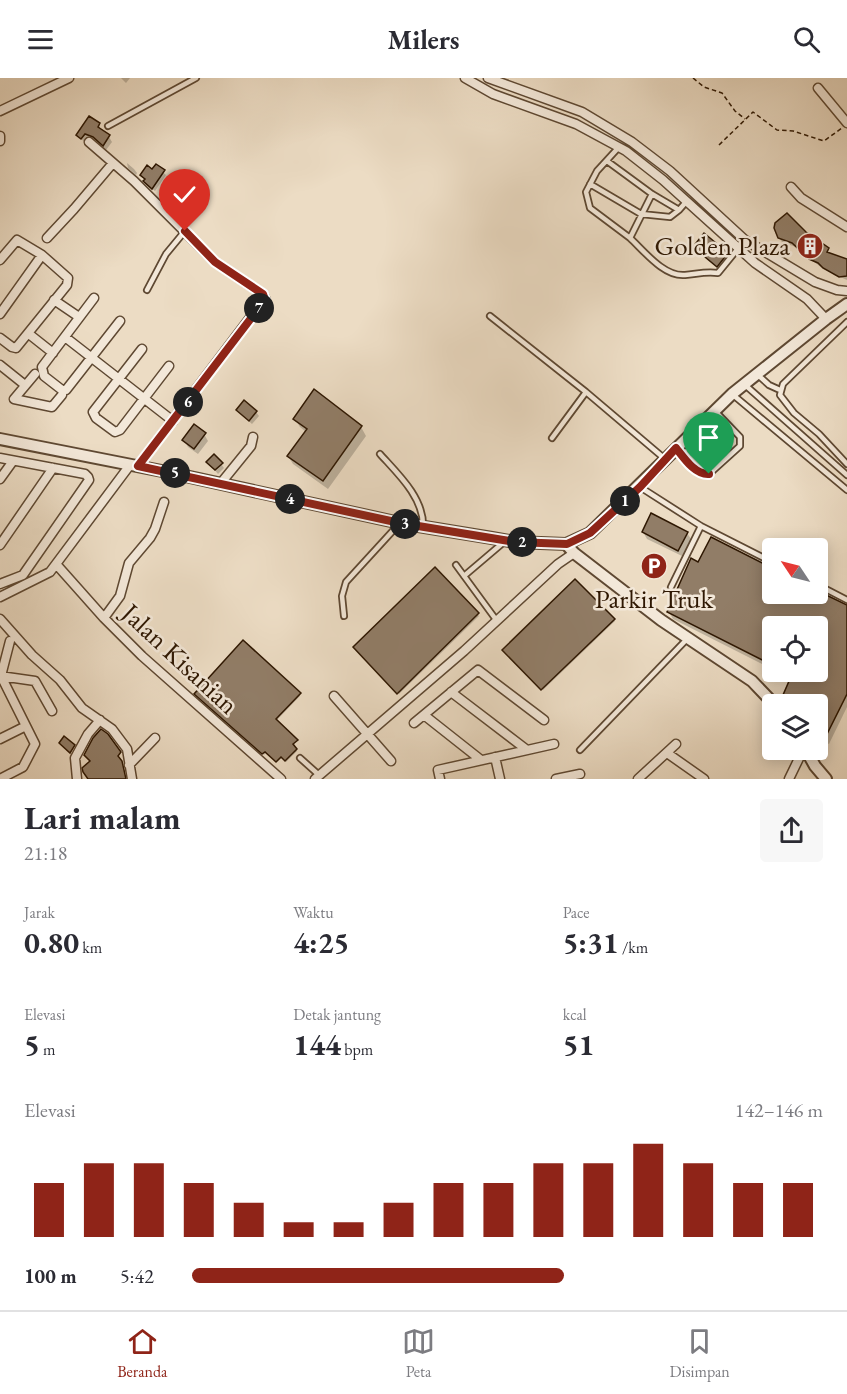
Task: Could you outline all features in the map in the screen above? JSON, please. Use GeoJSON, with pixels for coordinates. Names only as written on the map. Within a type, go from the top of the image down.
{"type":"FeatureCollection","features":[{"type":"Feature","properties":{"kind":"street"},"geometry":{"type":"LineString","coordinates":[[0,111],[69,78]]}},
{"type":"Feature","properties":{"kind":"street"},"geometry":{"type":"LineString","coordinates":[[465,78],[493,94],[576,124],[619,147],[663,180],[754,263],[800,292],[826,319]]}},
{"type":"Feature","properties":{"kind":"street"},"geometry":{"type":"LineString","coordinates":[[488,78],[582,112],[632,142],[670,171],[745,240],[815,282],[847,291]]}},
{"type":"Feature","properties":{"kind":"street"},"geometry":{"type":"LineString","coordinates":[[818,88],[847,123]]}},
{"type":"Feature","properties":{"kind":"street"},"geometry":{"type":"LineString","coordinates":[[0,136],[0,141]]}},
{"type":"Feature","properties":{"kind":"street"},"geometry":{"type":"LineString","coordinates":[[0,597],[50,572],[265,298],[263,294],[215,262],[89,142]]}},
{"type":"Feature","properties":{"kind":"street"},"geometry":{"type":"LineString","coordinates":[[47,237],[113,163]]}},
{"type":"Feature","properties":{"kind":"street"},"geometry":{"type":"LineString","coordinates":[[791,187],[801,198],[847,227]]}},
{"type":"Feature","properties":{"kind":"street"},"geometry":{"type":"LineString","coordinates":[[0,260],[17,240],[42,255],[68,278],[67,285],[29,334],[14,348],[0,338]]}},
{"type":"Feature","properties":{"kind":"street"},"geometry":{"type":"LineString","coordinates":[[0,314],[42,255]]}},
{"type":"Feature","properties":{"kind":"street"},"geometry":{"type":"LineString","coordinates":[[94,298],[42,368],[42,374],[64,390],[120,321]]}},
{"type":"Feature","properties":{"kind":"street"},"geometry":{"type":"LineString","coordinates":[[54,300],[79,316]]}},
{"type":"Feature","properties":{"kind":"street"},"geometry":{"type":"LineString","coordinates":[[0,439],[221,483],[400,523],[506,540],[567,544],[590,533],[640,487],[676,448],[732,394],[847,304]]}},
{"type":"Feature","properties":{"kind":"street"},"geometry":{"type":"LineString","coordinates":[[29,334],[53,353]]}},
{"type":"Feature","properties":{"kind":"street"},"geometry":{"type":"LineString","coordinates":[[65,337],[171,420]]}},
{"type":"Feature","properties":{"kind":"street"},"geometry":{"type":"LineString","coordinates":[[142,349],[93,412],[96,418],[115,432],[119,432],[169,366]]}},
{"type":"Feature","properties":{"kind":"street"},"geometry":{"type":"LineString","coordinates":[[0,365],[25,386]]}},
{"type":"Feature","properties":{"kind":"street"},"geometry":{"type":"LineString","coordinates":[[35,374],[14,399],[52,407],[62,395]]}},
{"type":"Feature","properties":{"kind":"street"},"geometry":{"type":"LineString","coordinates":[[221,483],[251,446],[254,437]]}},
{"type":"Feature","properties":{"kind":"street"},"geometry":{"type":"LineString","coordinates":[[0,459],[85,474],[88,480],[23,575],[0,584]]}},
{"type":"Feature","properties":{"kind":"street"},"geometry":{"type":"LineString","coordinates":[[0,480],[13,461]]}},
{"type":"Feature","properties":{"kind":"street"},"geometry":{"type":"LineString","coordinates":[[0,545],[53,468]]}},
{"type":"Feature","properties":{"kind":"street"},"geometry":{"type":"LineString","coordinates":[[105,618],[120,596],[129,563],[155,529],[164,502]]}},
{"type":"Feature","properties":{"kind":"street"},"geometry":{"type":"LineString","coordinates":[[567,544],[574,553],[661,620],[752,681],[764,694]]}},
{"type":"Feature","properties":{"kind":"street"},"geometry":{"type":"LineString","coordinates":[[317,777],[497,622],[558,564],[574,553]]}},
{"type":"Feature","properties":{"kind":"street","name":"Jalan Kisanian"},"geometry":{"type":"LineString","coordinates":[[56,564],[142,656],[281,779]]}},
{"type":"Feature","properties":{"kind":"street"},"geometry":{"type":"LineString","coordinates":[[0,619],[32,655],[60,680],[82,708],[112,729],[127,749],[132,779]]}},
{"type":"Feature","properties":{"kind":"street"},"geometry":{"type":"LineString","coordinates":[[0,778],[13,776],[23,767],[35,744],[1,676],[10,641]]}},
{"type":"Feature","properties":{"kind":"street"},"geometry":{"type":"LineString","coordinates":[[414,723],[478,669],[544,720]]}},
{"type":"Feature","properties":{"kind":"street"},"geometry":{"type":"LineString","coordinates":[[1,676],[35,681],[52,711]]}},
{"type":"Feature","properties":{"kind":"street"},"geometry":{"type":"LineString","coordinates":[[451,692],[527,750]]}},
{"type":"Feature","properties":{"kind":"street"},"geometry":{"type":"LineString","coordinates":[[334,696],[392,761]]}},
{"type":"Feature","properties":{"kind":"street"},"geometry":{"type":"LineString","coordinates":[[424,715],[481,760]]}},
{"type":"Feature","properties":{"kind":"street"},"geometry":{"type":"LineString","coordinates":[[77,779],[75,758],[88,734],[100,720]]}},
{"type":"Feature","properties":{"kind":"street"},"geometry":{"type":"LineString","coordinates":[[0,739],[26,726]]}},
{"type":"Feature","properties":{"kind":"street"},"geometry":{"type":"LineString","coordinates":[[129,765],[155,738]]}},
{"type":"Feature","properties":{"kind":"street"},"geometry":{"type":"LineString","coordinates":[[440,779],[438,770],[554,744]]}},
{"type":"Feature","properties":{"kind":"street"},"geometry":{"type":"LineString","coordinates":[[638,779],[676,744]]}},
{"type":"Feature","properties":{"kind":"street"},"geometry":{"type":"LineString","coordinates":[[667,753],[704,779]]}},
{"type":"Feature","properties":{"kind":"street"},"geometry":{"type":"LineString","coordinates":[[495,757],[500,779]]}},
{"type":"Feature","properties":{"kind":"street"},"geometry":{"type":"LineString","coordinates":[[789,779],[799,760]]}},
{"type":"Feature","properties":{"kind":"street"},"geometry":{"type":"LineString","coordinates":[[811,760],[826,779]]}},
{"type":"Feature","properties":{"kind":"street"},"geometry":{"type":"LineString","coordinates":[[556,779],[580,774]]}},
{"type":"Feature","properties":{"kind":"lane"},"geometry":{"type":"LineString","coordinates":[[108,126],[196,78]]}},
{"type":"Feature","properties":{"kind":"lane"},"geometry":{"type":"LineString","coordinates":[[619,147],[597,171],[586,192],[590,208],[630,238],[656,263],[674,274],[683,275],[706,271],[718,273],[745,240]]}},
{"type":"Feature","properties":{"kind":"lane"},"geometry":{"type":"LineString","coordinates":[[607,161],[652,194],[679,210]]}},
{"type":"Feature","properties":{"kind":"lane"},"geometry":{"type":"LineString","coordinates":[[590,184],[641,214],[670,217],[686,202]]}},
{"type":"Feature","properties":{"kind":"lane"},"geometry":{"type":"LineString","coordinates":[[630,238],[652,194]]}},
{"type":"Feature","properties":{"kind":"lane"},"geometry":{"type":"LineString","coordinates":[[147,290],[160,262],[185,231]]}},
{"type":"Feature","properties":{"kind":"lane"},"geometry":{"type":"LineString","coordinates":[[490,316],[586,392],[666,460]]}},
{"type":"Feature","properties":{"kind":"lane"},"geometry":{"type":"LineString","coordinates":[[847,322],[783,384],[780,390],[783,402],[819,434],[847,464]]}},
{"type":"Feature","properties":{"kind":"lane"},"geometry":{"type":"LineString","coordinates":[[757,374],[769,385],[780,390]]}},
{"type":"Feature","properties":{"kind":"lane"},"geometry":{"type":"LineString","coordinates":[[744,384],[847,475]]}},
{"type":"Feature","properties":{"kind":"lane"},"geometry":{"type":"LineString","coordinates":[[552,438],[586,392]]}},
{"type":"Feature","properties":{"kind":"lane"},"geometry":{"type":"LineString","coordinates":[[732,394],[847,490]]}},
{"type":"Feature","properties":{"kind":"lane"},"geometry":{"type":"LineString","coordinates":[[676,448],[687,461],[705,475],[740,446],[740,437],[715,411]]}},
{"type":"Feature","properties":{"kind":"lane"},"geometry":{"type":"LineString","coordinates":[[380,454],[411,490],[423,517],[423,525]]}},
{"type":"Feature","properties":{"kind":"lane"},"geometry":{"type":"LineString","coordinates":[[640,487],[701,526],[762,557]]}},
{"type":"Feature","properties":{"kind":"lane"},"geometry":{"type":"LineString","coordinates":[[344,616],[342,596],[346,582],[400,523]]}},
{"type":"Feature","properties":{"kind":"lane"},"geometry":{"type":"LineString","coordinates":[[671,588],[701,526]]}},
{"type":"Feature","properties":{"kind":"lane"},"geometry":{"type":"LineString","coordinates":[[464,576],[506,540]]}},
{"type":"Feature","properties":{"kind":"lane"},"geometry":{"type":"LineString","coordinates":[[456,565],[497,622]]}},
{"type":"Feature","properties":{"kind":"lane"},"geometry":{"type":"LineString","coordinates":[[828,590],[847,600]]}},
{"type":"Feature","properties":{"kind":"lane"},"geometry":{"type":"LineString","coordinates":[[580,750],[688,638]]}},
{"type":"Feature","properties":{"kind":"lane"},"geometry":{"type":"LineString","coordinates":[[300,758],[317,777]]}},
{"type":"Feature","properties":{"kind":"path"},"geometry":{"type":"LineString","coordinates":[[693,78],[704,87],[722,93],[735,111],[746,119]]}},
{"type":"Feature","properties":{"kind":"path"},"geometry":{"type":"LineString","coordinates":[[718,146],[753,112],[777,130],[793,131],[824,141],[847,123]]}},
{"type":"Feature","properties":{"kind":"building"},"geometry":{"type":"Polygon","coordinates":[[[89,116],[100,123],[98,127],[110,135],[103,146],[93,137],[85,134],[81,139],[76,135],[89,116]]]}},
{"type":"Feature","properties":{"kind":"building"},"geometry":{"type":"Polygon","coordinates":[[[156,164],[165,170],[152,189],[140,175],[147,165],[152,169],[156,164]]]}},
{"type":"Feature","properties":{"kind":"building","name":"Golden Plaza"},"geometry":{"type":"Polygon","coordinates":[[[787,213],[806,232],[829,248],[827,252],[847,259],[847,276],[839,277],[809,259],[792,243],[778,238],[774,228],[775,223],[787,213]]]}},
{"type":"Feature","properties":{"kind":"building"},"geometry":{"type":"Polygon","coordinates":[[[704,233],[728,253],[717,267],[693,247],[704,233]]]}},
{"type":"Feature","properties":{"kind":"building"},"geometry":{"type":"Polygon","coordinates":[[[314,389],[362,426],[323,481],[287,456],[307,429],[293,419],[314,389]]]}},
{"type":"Feature","properties":{"kind":"building"},"geometry":{"type":"Polygon","coordinates":[[[244,400],[257,411],[249,421],[236,410],[244,400]]]}},
{"type":"Feature","properties":{"kind":"building"},"geometry":{"type":"Polygon","coordinates":[[[194,424],[206,433],[194,449],[182,440],[194,424]]]}},
{"type":"Feature","properties":{"kind":"building"},"geometry":{"type":"Polygon","coordinates":[[[214,454],[223,463],[215,470],[206,462],[214,454]]]}},
{"type":"Feature","properties":{"kind":"building"},"geometry":{"type":"Polygon","coordinates":[[[651,513],[688,532],[678,551],[642,532],[651,513]]]}},
{"type":"Feature","properties":{"kind":"building"},"geometry":{"type":"Polygon","coordinates":[[[711,537],[762,563],[762,604],[828,604],[828,596],[847,605],[847,694],[828,732],[828,694],[783,694],[789,682],[828,682],[828,616],[762,616],[762,660],[667,612],[691,558],[698,562],[711,537]]]}},
{"type":"Feature","properties":{"kind":"building"},"geometry":{"type":"Polygon","coordinates":[[[435,567],[479,613],[397,694],[353,647],[435,567]]]}},
{"type":"Feature","properties":{"kind":"building"},"geometry":{"type":"Polygon","coordinates":[[[575,579],[615,619],[541,690],[502,650],[575,579]]]}},
{"type":"Feature","properties":{"kind":"building"},"geometry":{"type":"Polygon","coordinates":[[[243,640],[301,693],[276,719],[298,740],[293,744],[297,749],[285,761],[281,757],[276,762],[265,752],[262,754],[194,694],[243,640]]]}},
{"type":"Feature","properties":{"kind":"building"},"geometry":{"type":"Polygon","coordinates":[[[101,729],[108,734],[121,752],[118,756],[122,761],[126,779],[88,779],[83,772],[82,768],[90,761],[84,755],[101,729]]]}},
{"type":"Feature","properties":{"kind":"building"},"geometry":{"type":"Polygon","coordinates":[[[64,736],[75,745],[70,753],[59,743],[64,736]]]}},
{"type":"Feature","properties":{"kind":"place","name":"Golden Plaza"},"geometry":{"type":"Point","coordinates":[810,246]}},
{"type":"Feature","properties":{"kind":"place","name":"Parkir Truk"},"geometry":{"type":"Point","coordinates":[654,566]}},
{"type":"Feature","properties":{"kind":"route"},"geometry":{"type":"LineString","coordinates":[[185,231],[215,262],[263,294],[265,300],[138,466],[400,523],[515,542],[567,544],[590,533],[640,487],[676,448],[701,474],[709,474]]}}]}
